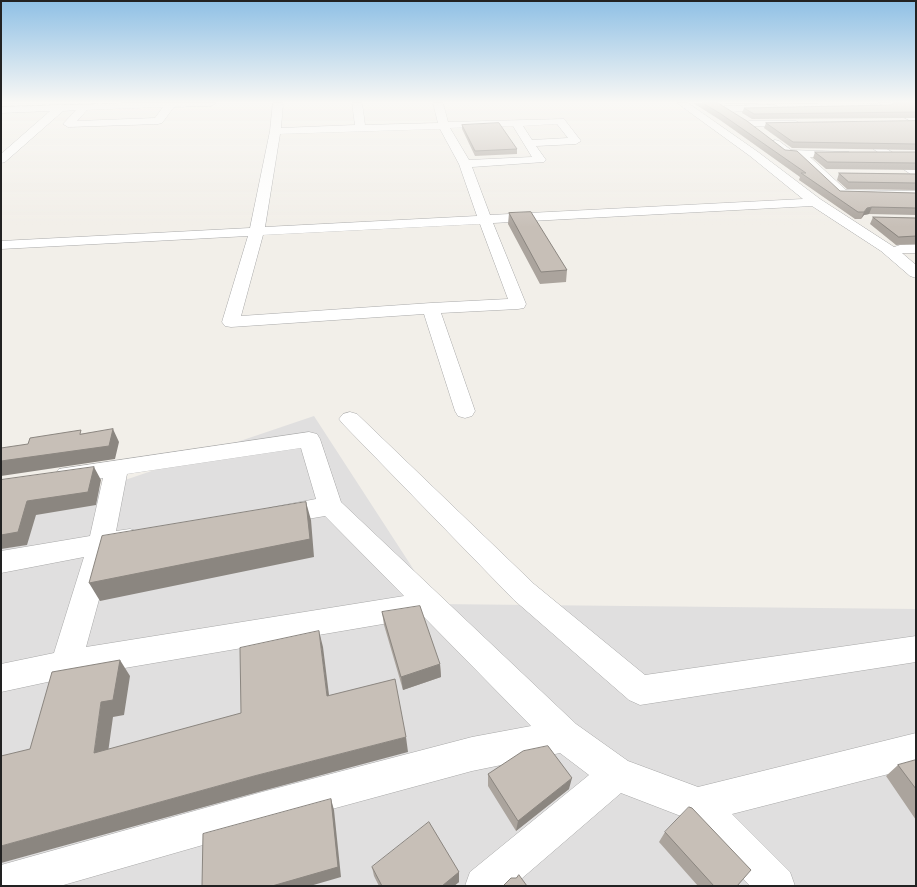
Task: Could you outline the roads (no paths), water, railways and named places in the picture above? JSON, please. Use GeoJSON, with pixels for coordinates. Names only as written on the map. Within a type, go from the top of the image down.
{"type":"FeatureCollection","features":[{"type":"Feature","properties":{"kind":"street"},"geometry":{"type":"LineString","coordinates":[[1,160],[19,144]]}},
{"type":"Feature","properties":{"kind":"street"},"geometry":{"type":"LineString","coordinates":[[273,144],[257,230],[231,322],[431,308],[518,304],[465,164],[454,144]]}},
{"type":"Feature","properties":{"kind":"street"},"geometry":{"type":"LineString","coordinates":[[465,164],[540,160],[530,144]]}},
{"type":"Feature","properties":{"kind":"street"},"geometry":{"type":"LineString","coordinates":[[740,144],[815,202],[886,248],[916,273]]}},
{"type":"Feature","properties":{"kind":"street"},"geometry":{"type":"LineString","coordinates":[[777,144],[788,153],[853,154]]}},
{"type":"Feature","properties":{"kind":"street"},"geometry":{"type":"LineString","coordinates":[[874,144],[916,174]]}},
{"type":"Feature","properties":{"kind":"street"},"geometry":{"type":"LineString","coordinates":[[800,154],[843,194],[916,195]]}},
{"type":"Feature","properties":{"kind":"street"},"geometry":{"type":"LineString","coordinates":[[868,154],[908,154]]}},
{"type":"Feature","properties":{"kind":"street"},"geometry":{"type":"LineString","coordinates":[[823,174],[838,174]]}},
{"type":"Feature","properties":{"kind":"street"},"geometry":{"type":"LineString","coordinates":[[900,174],[916,174]]}},
{"type":"Feature","properties":{"kind":"street"},"geometry":{"type":"LineString","coordinates":[[1,245],[257,230],[485,220],[815,202]]}},
{"type":"Feature","properties":{"kind":"street"},"geometry":{"type":"LineString","coordinates":[[900,248],[916,249]]}},
{"type":"Feature","properties":{"kind":"street"},"geometry":{"type":"LineString","coordinates":[[431,308],[464,411]]}},
{"type":"Feature","properties":{"kind":"street"},"geometry":{"type":"LineString","coordinates":[[350,419],[524,592],[640,690],[916,649]]}},
{"type":"Feature","properties":{"kind":"street"},"geometry":{"type":"LineString","coordinates":[[40,480],[309,439],[330,506],[564,736],[618,774],[698,805],[773,885]]}},
{"type":"Feature","properties":{"kind":"street"},"geometry":{"type":"LineString","coordinates":[[66,664],[101,544],[117,468]]}},
{"type":"Feature","properties":{"kind":"street"},"geometry":{"type":"LineString","coordinates":[[254,519],[330,506]]}},
{"type":"Feature","properties":{"kind":"street"},"geometry":{"type":"LineString","coordinates":[[1,562],[154,535]]}},
{"type":"Feature","properties":{"kind":"street"},"geometry":{"type":"LineString","coordinates":[[1,678],[66,664],[430,604]]}},
{"type":"Feature","properties":{"kind":"street"},"geometry":{"type":"LineString","coordinates":[[1,884],[254,812],[472,754],[564,736]]}},
{"type":"Feature","properties":{"kind":"street"},"geometry":{"type":"LineString","coordinates":[[698,805],[916,750]]}},
{"type":"Feature","properties":{"kind":"street"},"geometry":{"type":"LineString","coordinates":[[484,886],[618,774]]}}]}
